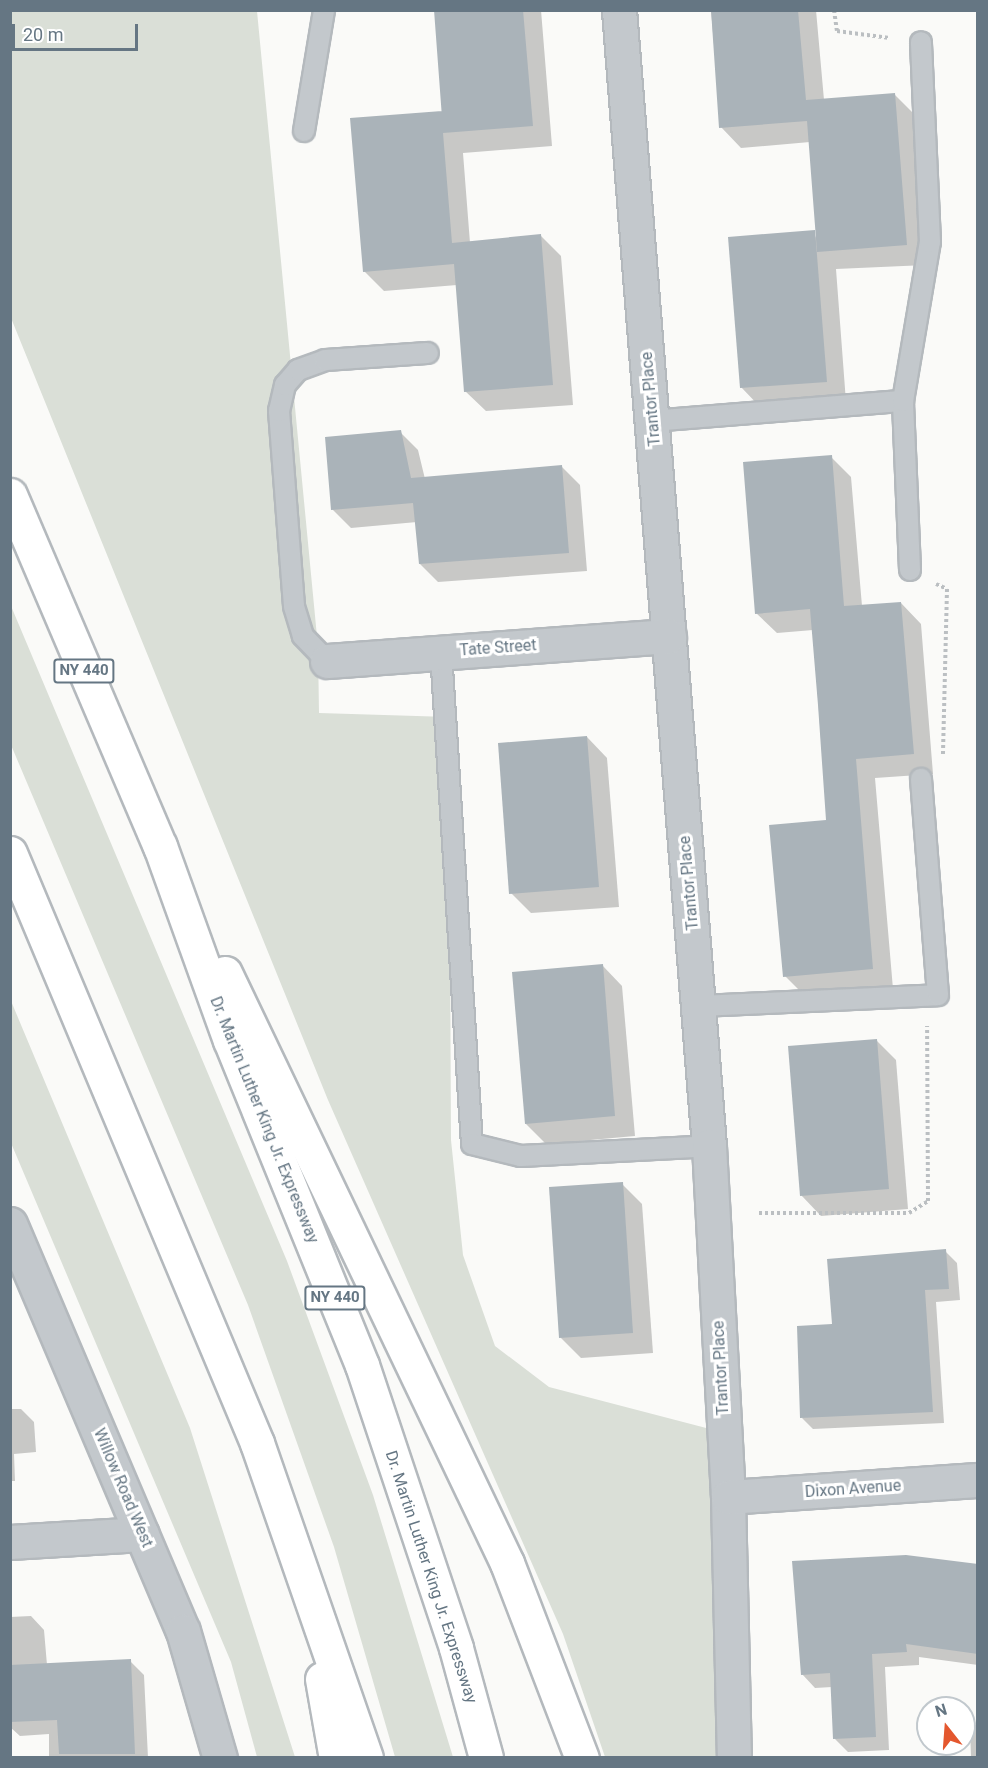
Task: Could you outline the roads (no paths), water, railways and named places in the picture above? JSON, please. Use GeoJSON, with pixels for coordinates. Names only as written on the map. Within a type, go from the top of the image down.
{"type":"FeatureCollection","features":[{"type":"Feature","properties":{"kind":"highway","name":"Dr. Martin Luther King Jr. Expressway"},"geometry":{"type":"LineString","coordinates":[[14,514],[160,846],[230,1040],[362,1365],[456,1648],[486,1758]]}},
{"type":"Feature","properties":{"kind":"highway"},"geometry":{"type":"LineString","coordinates":[[160,846],[294,1108],[507,1563],[582,1758]]}},
{"type":"Feature","properties":{"kind":"highway"},"geometry":{"type":"LineString","coordinates":[[10,853],[192,1280],[305,1580],[366,1758]]}},
{"type":"Feature","properties":{"kind":"highway"},"geometry":{"type":"LineString","coordinates":[[305,1580],[336,1758]]}},
{"type":"Feature","properties":{"kind":"street","name":"Trantor Place"},"geometry":{"type":"LineString","coordinates":[[619,10],[709,1146],[728,1497],[734,1758]]}},
{"type":"Feature","properties":{"kind":"street","name":"Tate Street"},"geometry":{"type":"LineString","coordinates":[[327,661],[669,636]]}},
{"type":"Feature","properties":{"kind":"street","name":"Willow Road West"},"geometry":{"type":"LineString","coordinates":[[10,1224],[18,1259],[142,1534],[183,1631],[220,1758]]}},
{"type":"Feature","properties":{"kind":"street","name":"Dixon Avenue"},"geometry":{"type":"LineString","coordinates":[[728,1497],[978,1480]]}},
{"type":"Feature","properties":{"kind":"street"},"geometry":{"type":"LineString","coordinates":[[10,1542],[142,1534]]}},
{"type":"Feature","properties":{"kind":"lane"},"geometry":{"type":"LineString","coordinates":[[304,131],[324,10]]}},
{"type":"Feature","properties":{"kind":"lane"},"geometry":{"type":"LineString","coordinates":[[910,570],[903,401],[930,242],[921,42]]}},
{"type":"Feature","properties":{"kind":"lane"},"geometry":{"type":"LineString","coordinates":[[327,661],[303,636],[294,606],[279,411],[285,385],[298,370],[325,360],[428,353]]}},
{"type":"Feature","properties":{"kind":"lane"},"geometry":{"type":"LineString","coordinates":[[652,421],[903,401]]}},
{"type":"Feature","properties":{"kind":"lane"},"geometry":{"type":"LineString","coordinates":[[441,652],[472,1144],[521,1156],[709,1146]]}},
{"type":"Feature","properties":{"kind":"lane"},"geometry":{"type":"LineString","coordinates":[[699,1006],[938,995],[921,779]]}}]}
